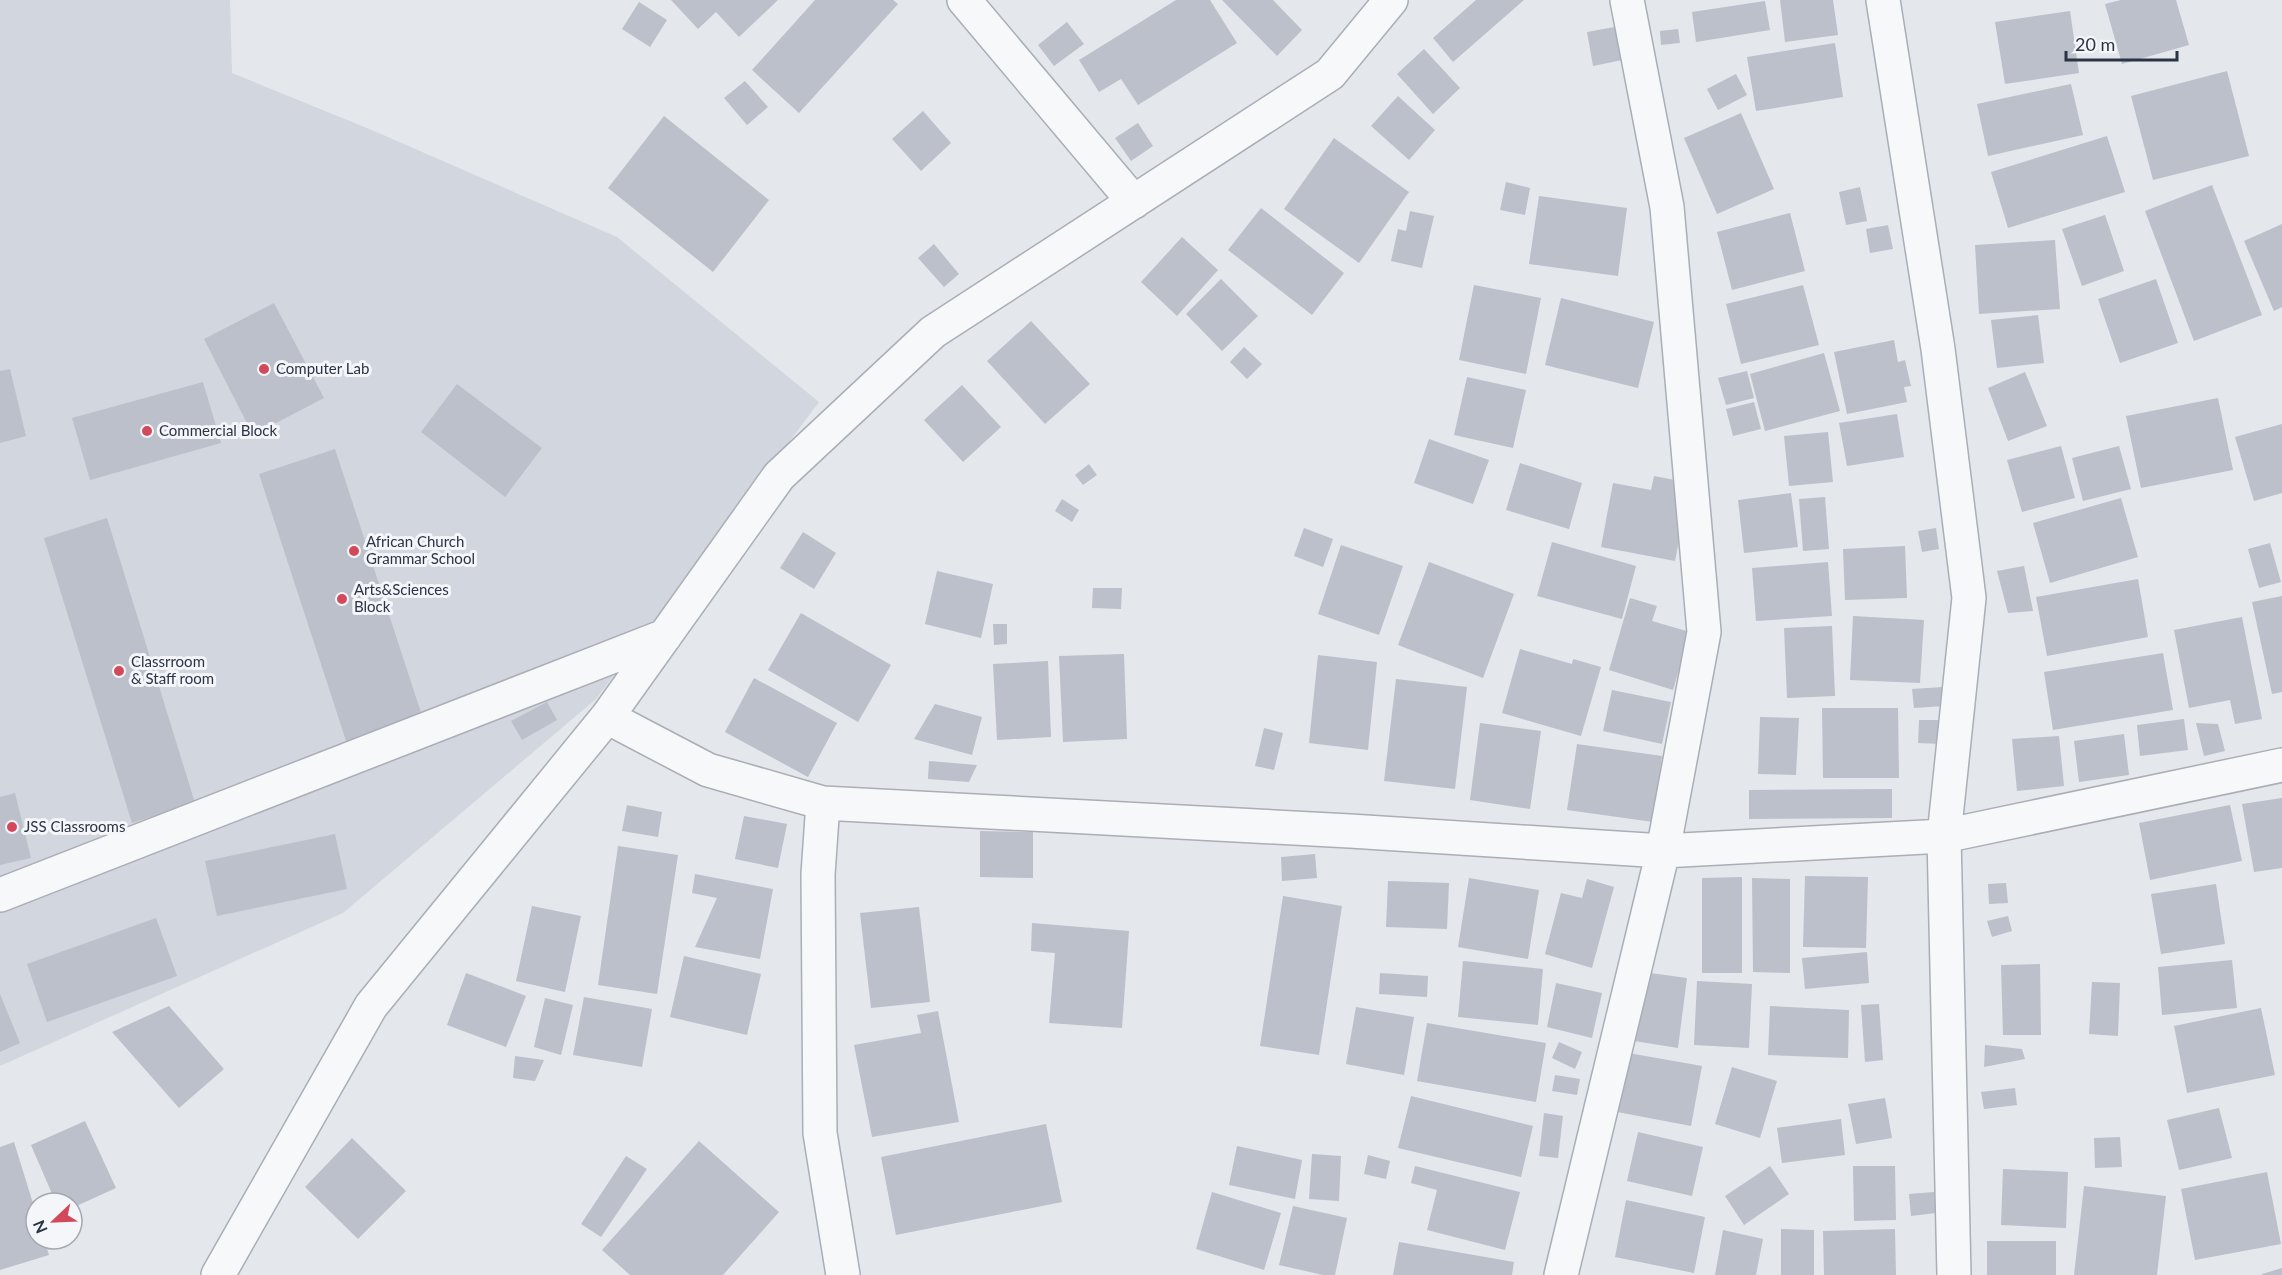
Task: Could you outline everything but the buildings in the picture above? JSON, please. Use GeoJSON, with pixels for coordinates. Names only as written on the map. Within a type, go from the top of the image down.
{"type":"FeatureCollection","features":[{"type":"Feature","properties":{"kind":"street"},"geometry":{"type":"LineString","coordinates":[[964,0],[1134,202]]}},
{"type":"Feature","properties":{"kind":"street"},"geometry":{"type":"LineString","coordinates":[[218,1275],[371,1006],[607,717],[779,476],[933,332],[1330,74],[1391,0]]}},
{"type":"Feature","properties":{"kind":"street"},"geometry":{"type":"LineString","coordinates":[[1561,1275],[1663,851],[1704,632],[1667,207],[1628,0]]}},
{"type":"Feature","properties":{"kind":"street"},"geometry":{"type":"LineString","coordinates":[[1883,0],[1938,349],[1969,598],[1944,836],[1954,1275]]}},
{"type":"Feature","properties":{"kind":"street"},"geometry":{"type":"LineString","coordinates":[[0,895],[665,636]]}},
{"type":"Feature","properties":{"kind":"street"},"geometry":{"type":"LineString","coordinates":[[607,717],[708,770],[823,803],[1350,831],[1663,851],[1944,836],[2282,765]]}},
{"type":"Feature","properties":{"kind":"street"},"geometry":{"type":"LineString","coordinates":[[823,803],[818,874],[820,1133],[843,1275]]}},
{"type":"Feature","properties":{"kind":"shaded area","name":"African Church Grammar School"},"geometry":{"type":"Polygon","coordinates":[[[0,0],[230,0],[232,73],[374,131],[617,237],[819,402],[596,699],[343,913],[0,1066],[0,0]]]}},
{"type":"Feature","properties":{"kind":"place","name":"Computer Lab"},"geometry":{"type":"Point","coordinates":[264,369]}},
{"type":"Feature","properties":{"kind":"place","name":"Commercial Block"},"geometry":{"type":"Point","coordinates":[147,431]}},
{"type":"Feature","properties":{"kind":"place","name":"African Church Grammar School"},"geometry":{"type":"Point","coordinates":[354,551]}},
{"type":"Feature","properties":{"kind":"place","name":"Arts&Sciences Block"},"geometry":{"type":"Point","coordinates":[342,599]}},
{"type":"Feature","properties":{"kind":"place","name":"Classrroom & Staff room"},"geometry":{"type":"Point","coordinates":[119,671]}},
{"type":"Feature","properties":{"kind":"place","name":"JSS Classrooms"},"geometry":{"type":"Point","coordinates":[12,827]}}]}
